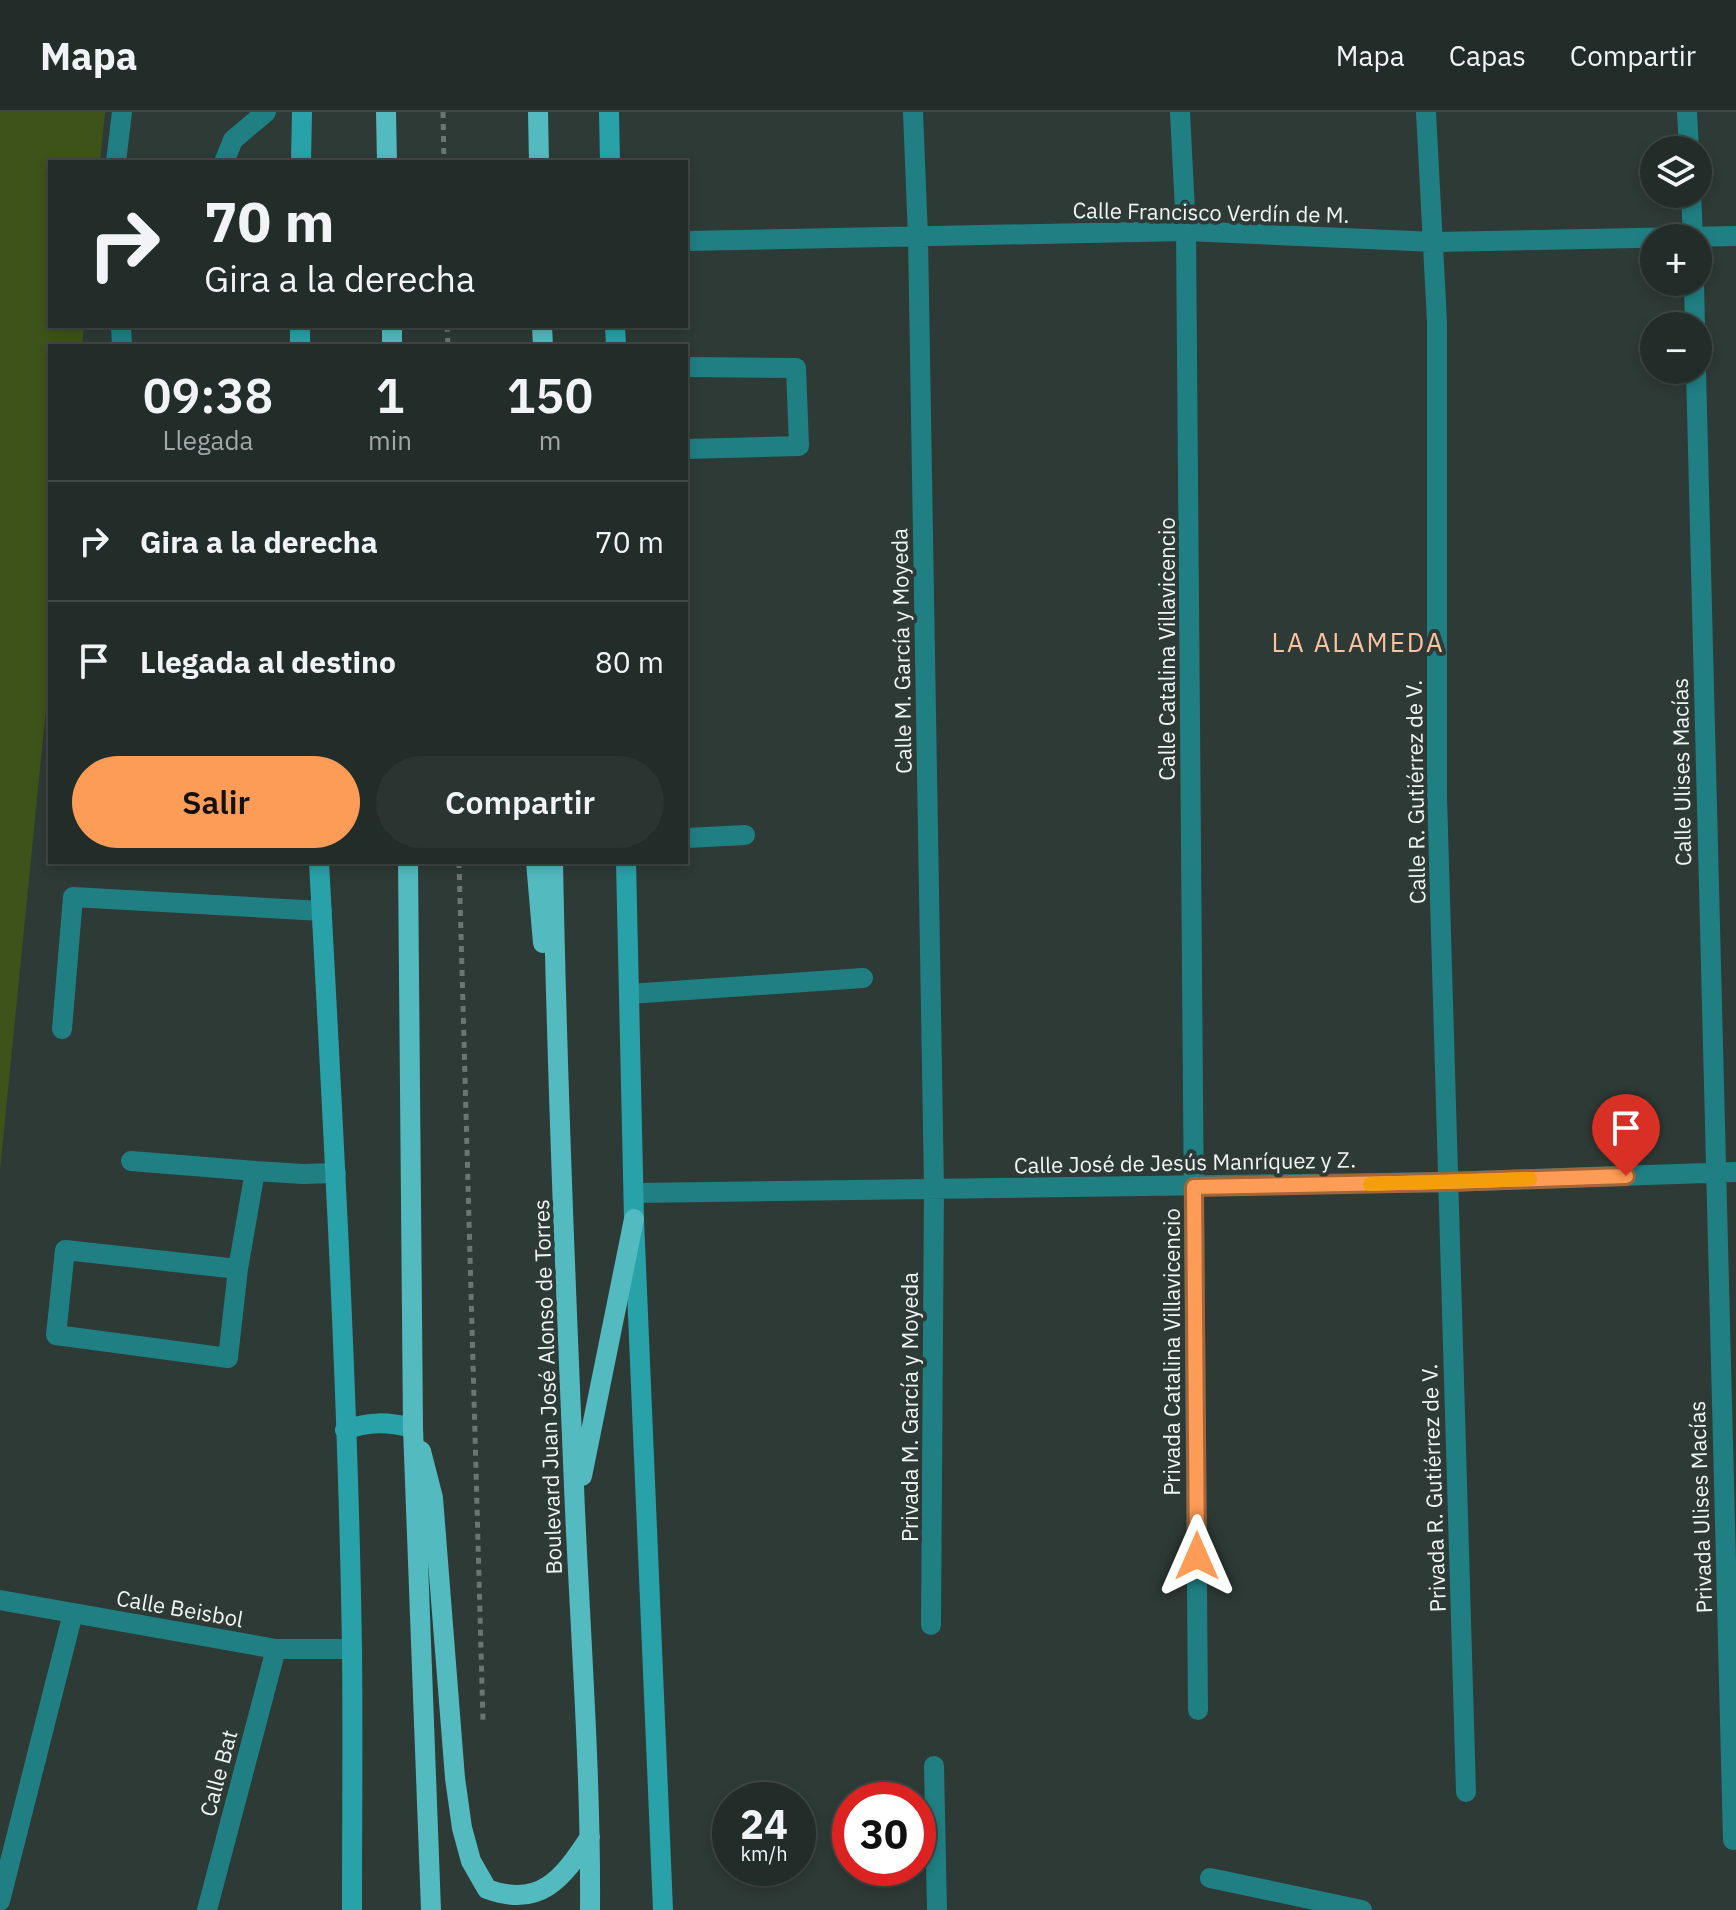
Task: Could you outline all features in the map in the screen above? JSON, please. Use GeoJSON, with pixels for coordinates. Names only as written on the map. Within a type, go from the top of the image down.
{"type":"FeatureCollection","features":[{"type":"Feature","properties":{"kind":"main road"},"geometry":{"type":"LineString","coordinates":[[386,112],[387,160]]}},
{"type":"Feature","properties":{"kind":"main road"},"geometry":{"type":"LineString","coordinates":[[538,112],[539,160]]}},
{"type":"Feature","properties":{"kind":"main road"},"geometry":{"type":"LineString","coordinates":[[408,864],[413,1428],[431,1910]]}},
{"type":"Feature","properties":{"kind":"main road"},"geometry":{"type":"LineString","coordinates":[[536,864],[542,935],[556,1013]]}},
{"type":"Feature","properties":{"kind":"main road","name":"Boulevard Juan José Alonso de Torres"},"geometry":{"type":"LineString","coordinates":[[553,864],[575,1511],[591,1836],[590,1910]]}},
{"type":"Feature","properties":{"kind":"main road"},"geometry":{"type":"LineString","coordinates":[[575,1511],[634,1219]]}},
{"type":"Feature","properties":{"kind":"main road"},"geometry":{"type":"LineString","coordinates":[[413,1428],[426,1463],[433,1498],[455,1778],[462,1828],[471,1861],[487,1889],[506,1896],[525,1896],[544,1889],[563,1876],[591,1836]]}},
{"type":"Feature","properties":{"kind":"street"},"geometry":{"type":"LineString","coordinates":[[116,160],[122,112]]}},
{"type":"Feature","properties":{"kind":"street"},"geometry":{"type":"LineString","coordinates":[[225,160],[233,140],[266,112]]}},
{"type":"Feature","properties":{"kind":"street"},"geometry":{"type":"LineString","coordinates":[[301,160],[302,112]]}},
{"type":"Feature","properties":{"kind":"street"},"geometry":{"type":"LineString","coordinates":[[609,112],[610,160]]}},
{"type":"Feature","properties":{"kind":"street","name":"Calle M. García y Moyeda"},"geometry":{"type":"LineString","coordinates":[[913,112],[918,237],[934,1189]]}},
{"type":"Feature","properties":{"kind":"street","name":"Calle Catalina Villavicencio"},"geometry":{"type":"LineString","coordinates":[[1180,112],[1186,231],[1194,1187]]}},
{"type":"Feature","properties":{"kind":"street","name":"Calle R. Gutiérrez de V."},"geometry":{"type":"LineString","coordinates":[[1426,112],[1435,242],[1438,399],[1437,796],[1447,1182]]}},
{"type":"Feature","properties":{"kind":"street"},"geometry":{"type":"LineString","coordinates":[[1687,112],[1688,136]]}},
{"type":"Feature","properties":{"kind":"street","name":"Calle Francisco Verdín de M."},"geometry":{"type":"LineString","coordinates":[[688,241],[1186,231],[1435,242],[1640,238]]}},
{"type":"Feature","properties":{"kind":"street","name":"Calle Francisco Verdín de M."},"geometry":{"type":"LineString","coordinates":[[1712,237],[1736,236]]}},
{"type":"Feature","properties":{"kind":"street"},"geometry":{"type":"LineString","coordinates":[[688,367],[796,368],[799,446],[688,449]]}},
{"type":"Feature","properties":{"kind":"street","name":"Calle Ulises Macías"},"geometry":{"type":"LineString","coordinates":[[1696,384],[1715,1173]]}},
{"type":"Feature","properties":{"kind":"street"},"geometry":{"type":"LineString","coordinates":[[688,838],[745,835]]}},
{"type":"Feature","properties":{"kind":"street"},"geometry":{"type":"LineString","coordinates":[[319,864],[336,1173],[352,1649],[352,1910]]}},
{"type":"Feature","properties":{"kind":"street"},"geometry":{"type":"LineString","coordinates":[[626,864],[634,1219],[663,1910]]}},
{"type":"Feature","properties":{"kind":"street"},"geometry":{"type":"LineString","coordinates":[[62,1029],[73,897],[322,911]]}},
{"type":"Feature","properties":{"kind":"street"},"geometry":{"type":"LineString","coordinates":[[629,994],[863,978]]}},
{"type":"Feature","properties":{"kind":"street"},"geometry":{"type":"LineString","coordinates":[[131,1161],[303,1174],[336,1173]]}},
{"type":"Feature","properties":{"kind":"street"},"geometry":{"type":"LineString","coordinates":[[238,1269],[65,1250],[56,1335],[228,1358],[238,1269],[255,1171]]}},
{"type":"Feature","properties":{"kind":"street","name":"Calle José de Jesús Manríquez y Z."},"geometry":{"type":"LineString","coordinates":[[634,1193],[1194,1187],[1736,1172]]}},
{"type":"Feature","properties":{"kind":"street","name":"Privada Ulises Macías"},"geometry":{"type":"LineString","coordinates":[[1715,1173],[1733,1840]]}},
{"type":"Feature","properties":{"kind":"street","name":"Privada R. Gutiérrez de V."},"geometry":{"type":"LineString","coordinates":[[1447,1182],[1466,1792]]}},
{"type":"Feature","properties":{"kind":"street","name":"Privada Catalina Villavicencio"},"geometry":{"type":"LineString","coordinates":[[1194,1187],[1198,1710]]}},
{"type":"Feature","properties":{"kind":"street","name":"Privada M. García y Moyeda"},"geometry":{"type":"LineString","coordinates":[[931,1625],[934,1189]]}},
{"type":"Feature","properties":{"kind":"street"},"geometry":{"type":"LineString","coordinates":[[345,1430],[365,1423],[390,1422],[413,1428]]}},
{"type":"Feature","properties":{"kind":"street","name":"Calle Beisbol"},"geometry":{"type":"LineString","coordinates":[[0,1600],[276,1649],[352,1649]]}},
{"type":"Feature","properties":{"kind":"street"},"geometry":{"type":"LineString","coordinates":[[0,1901],[73,1613]]}},
{"type":"Feature","properties":{"kind":"street","name":"Calle Bat"},"geometry":{"type":"LineString","coordinates":[[207,1910],[276,1649]]}},
{"type":"Feature","properties":{"kind":"street"},"geometry":{"type":"LineString","coordinates":[[934,1766],[937,1910]]}},
{"type":"Feature","properties":{"kind":"street"},"geometry":{"type":"LineString","coordinates":[[1210,1878],[1362,1910]]}},
{"type":"Feature","properties":{"kind":"path"},"geometry":{"type":"LineString","coordinates":[[443,112],[444,160]]}},
{"type":"Feature","properties":{"kind":"path"},"geometry":{"type":"LineString","coordinates":[[459,864],[483,1731]]}},
{"type":"Feature","properties":{"kind":"green space"},"geometry":{"type":"Polygon","coordinates":[[[0,112],[105,112],[100,160],[48,160],[48,328],[84,328],[82,344],[48,344],[48,688],[0,1170],[0,112]]]}},
{"type":"Feature","properties":{"kind":"slow traffic"},"geometry":{"type":"LineString","coordinates":[[1370,1184],[1530,1179]]}},
{"type":"Feature","properties":{"kind":"district","name":"LA ALAMEDA"},"geometry":{"type":"Point","coordinates":[1358,642]}},
{"type":"Feature","properties":{"kind":"route"},"geometry":{"type":"LineString","coordinates":[[1197,1556],[1194,1187],[1626,1176]]}}]}
